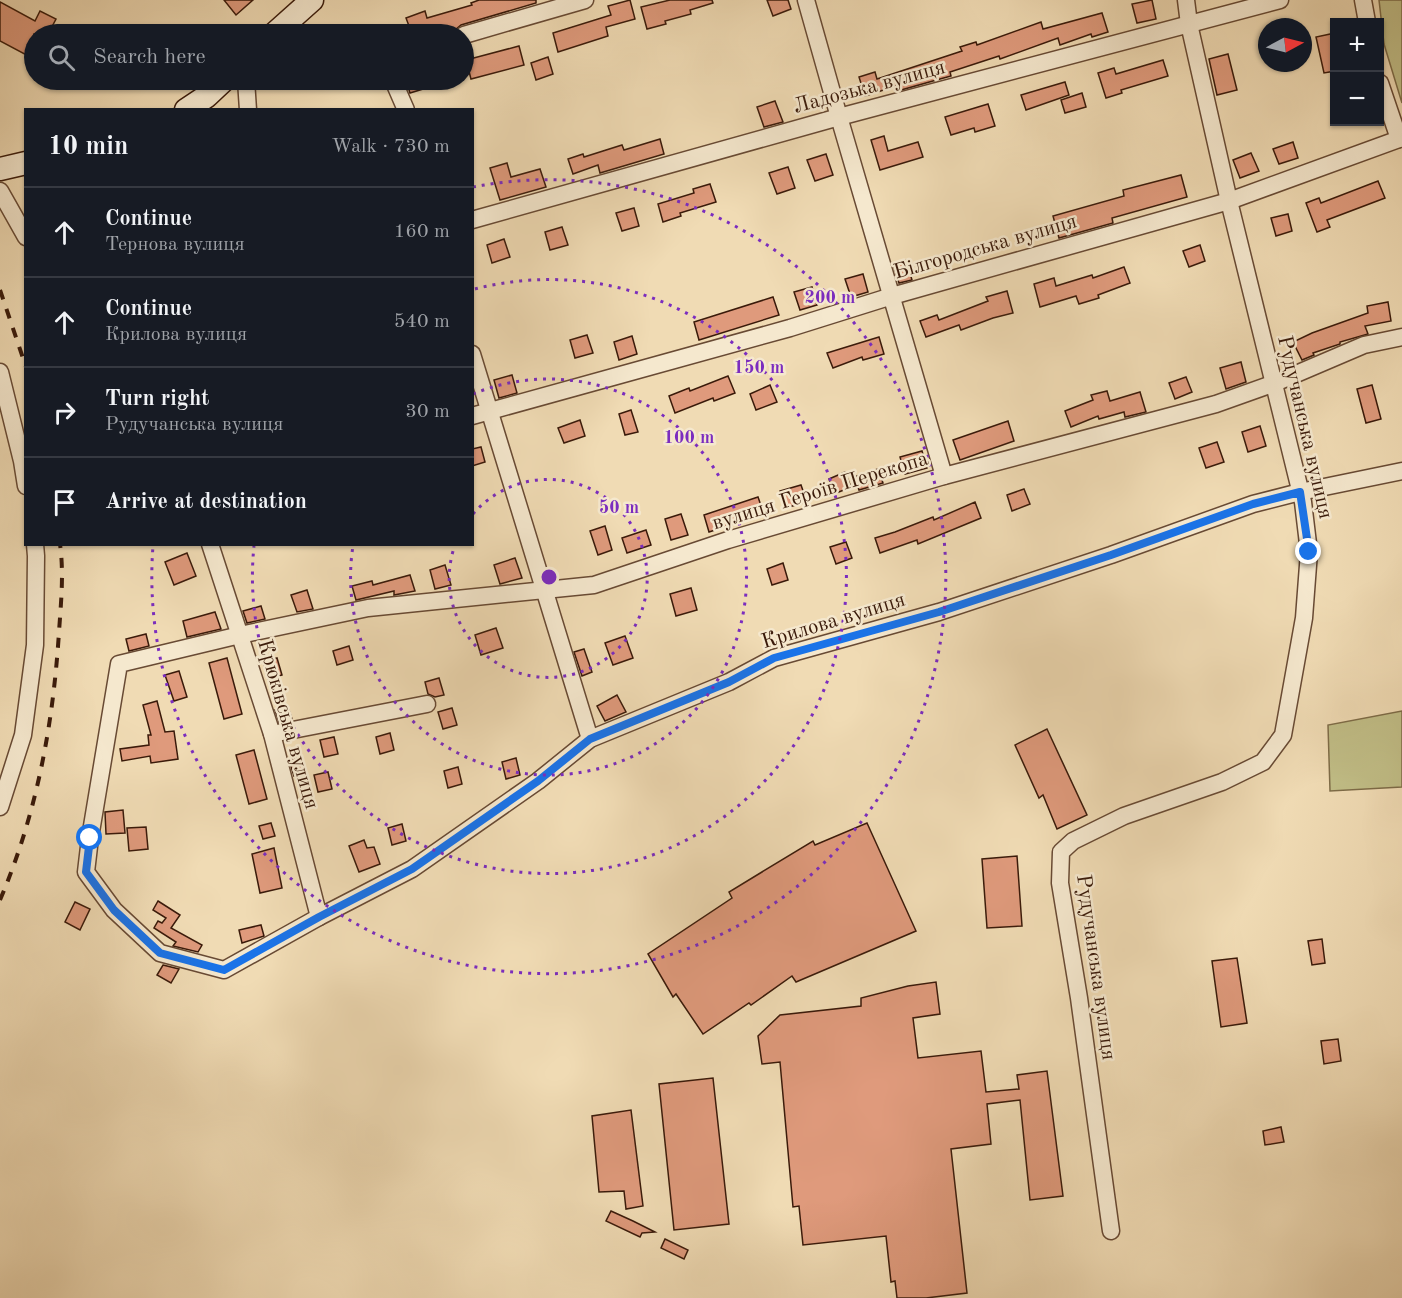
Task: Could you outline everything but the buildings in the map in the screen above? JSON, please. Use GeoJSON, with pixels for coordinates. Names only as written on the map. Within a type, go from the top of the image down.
{"type":"FeatureCollection","features":[{"type":"Feature","properties":{"kind":"street"},"geometry":{"type":"LineString","coordinates":[[285,24],[312,0]]}},
{"type":"Feature","properties":{"kind":"street"},"geometry":{"type":"LineString","coordinates":[[474,31],[585,0]]}},
{"type":"Feature","properties":{"kind":"street"},"geometry":{"type":"LineString","coordinates":[[807,0],[838,117],[944,476]]}},
{"type":"Feature","properties":{"kind":"street","name":"Рудучанська вулиця"},"geometry":{"type":"LineString","coordinates":[[1111,1231],[1079,998],[1060,883],[1061,852],[1073,841],[1124,816],[1222,782],[1263,762],[1283,735],[1304,618],[1309,552],[1300,492],[1229,201],[1189,24],[1186,0]]}},
{"type":"Feature","properties":{"kind":"street","name":"Ладозька вулиця"},"geometry":{"type":"LineString","coordinates":[[474,219],[838,117],[1280,0]]}},
{"type":"Feature","properties":{"kind":"street"},"geometry":{"type":"LineString","coordinates":[[1362,0],[1366,18]]}},
{"type":"Feature","properties":{"kind":"street"},"geometry":{"type":"LineString","coordinates":[[189,108],[213,90]]}},
{"type":"Feature","properties":{"kind":"street"},"geometry":{"type":"LineString","coordinates":[[247,90],[248,108]]}},
{"type":"Feature","properties":{"kind":"street"},"geometry":{"type":"LineString","coordinates":[[397,90],[405,108]]}},
{"type":"Feature","properties":{"kind":"street"},"geometry":{"type":"LineString","coordinates":[[1384,94],[1401,139]]}},
{"type":"Feature","properties":{"kind":"street","name":"Білгородська вулиця"},"geometry":{"type":"LineString","coordinates":[[480,413],[790,328],[892,296],[1229,201],[1401,139]]}},
{"type":"Feature","properties":{"kind":"street"},"geometry":{"type":"LineString","coordinates":[[0,169],[24,163]]}},
{"type":"Feature","properties":{"kind":"street"},"geometry":{"type":"LineString","coordinates":[[0,191],[24,233]]}},
{"type":"Feature","properties":{"kind":"street","name":"вулиця Героїв Перекопа"},"geometry":{"type":"LineString","coordinates":[[319,917],[224,970],[160,953],[114,910],[86,872],[120,664],[240,635],[368,608],[594,585],[728,540],[944,476],[1216,404],[1275,383],[1364,345],[1402,337]]}},
{"type":"Feature","properties":{"kind":"street"},"geometry":{"type":"LineString","coordinates":[[474,369],[480,413],[543,589],[590,739]]}},
{"type":"Feature","properties":{"kind":"street"},"geometry":{"type":"LineString","coordinates":[[0,372],[24,474]]}},
{"type":"Feature","properties":{"kind":"street","name":"Крилова вулиця"},"geometry":{"type":"LineString","coordinates":[[319,917],[412,869],[538,781],[590,739],[729,682],[774,658],[939,612],[1111,555],[1253,504],[1402,471]]}},
{"type":"Feature","properties":{"kind":"street"},"geometry":{"type":"LineString","coordinates":[[0,807],[23,735],[35,645],[34,546]]}},
{"type":"Feature","properties":{"kind":"street","name":"Крюківська вулиця"},"geometry":{"type":"LineString","coordinates":[[211,546],[272,734],[319,917]]}},
{"type":"Feature","properties":{"kind":"street"},"geometry":{"type":"LineString","coordinates":[[272,734],[427,704]]}},
{"type":"Feature","properties":{"kind":"shaded area"},"geometry":{"type":"Polygon","coordinates":[[[1379,0],[1402,0],[1402,103],[1384,44],[1384,18],[1381,18],[1379,0]]]}},
{"type":"Feature","properties":{"kind":"shaded area"},"geometry":{"type":"Polygon","coordinates":[[[1402,711],[1402,787],[1330,791],[1328,725],[1402,711]]]}},
{"type":"Feature","properties":{"kind":"railway"},"geometry":{"type":"LineString","coordinates":[[0,290],[24,361]]}},
{"type":"Feature","properties":{"kind":"railway"},"geometry":{"type":"LineString","coordinates":[[0,900],[24,834],[47,735],[61,610],[60,546]]}},
{"type":"Feature","properties":{"kind":"route"},"geometry":{"type":"LineString","coordinates":[[90,838],[86,872],[114,910],[160,953],[224,970],[412,869],[538,781],[590,739],[729,682],[774,658],[939,612],[1111,555],[1253,504],[1300,492],[1309,552]]}}]}
